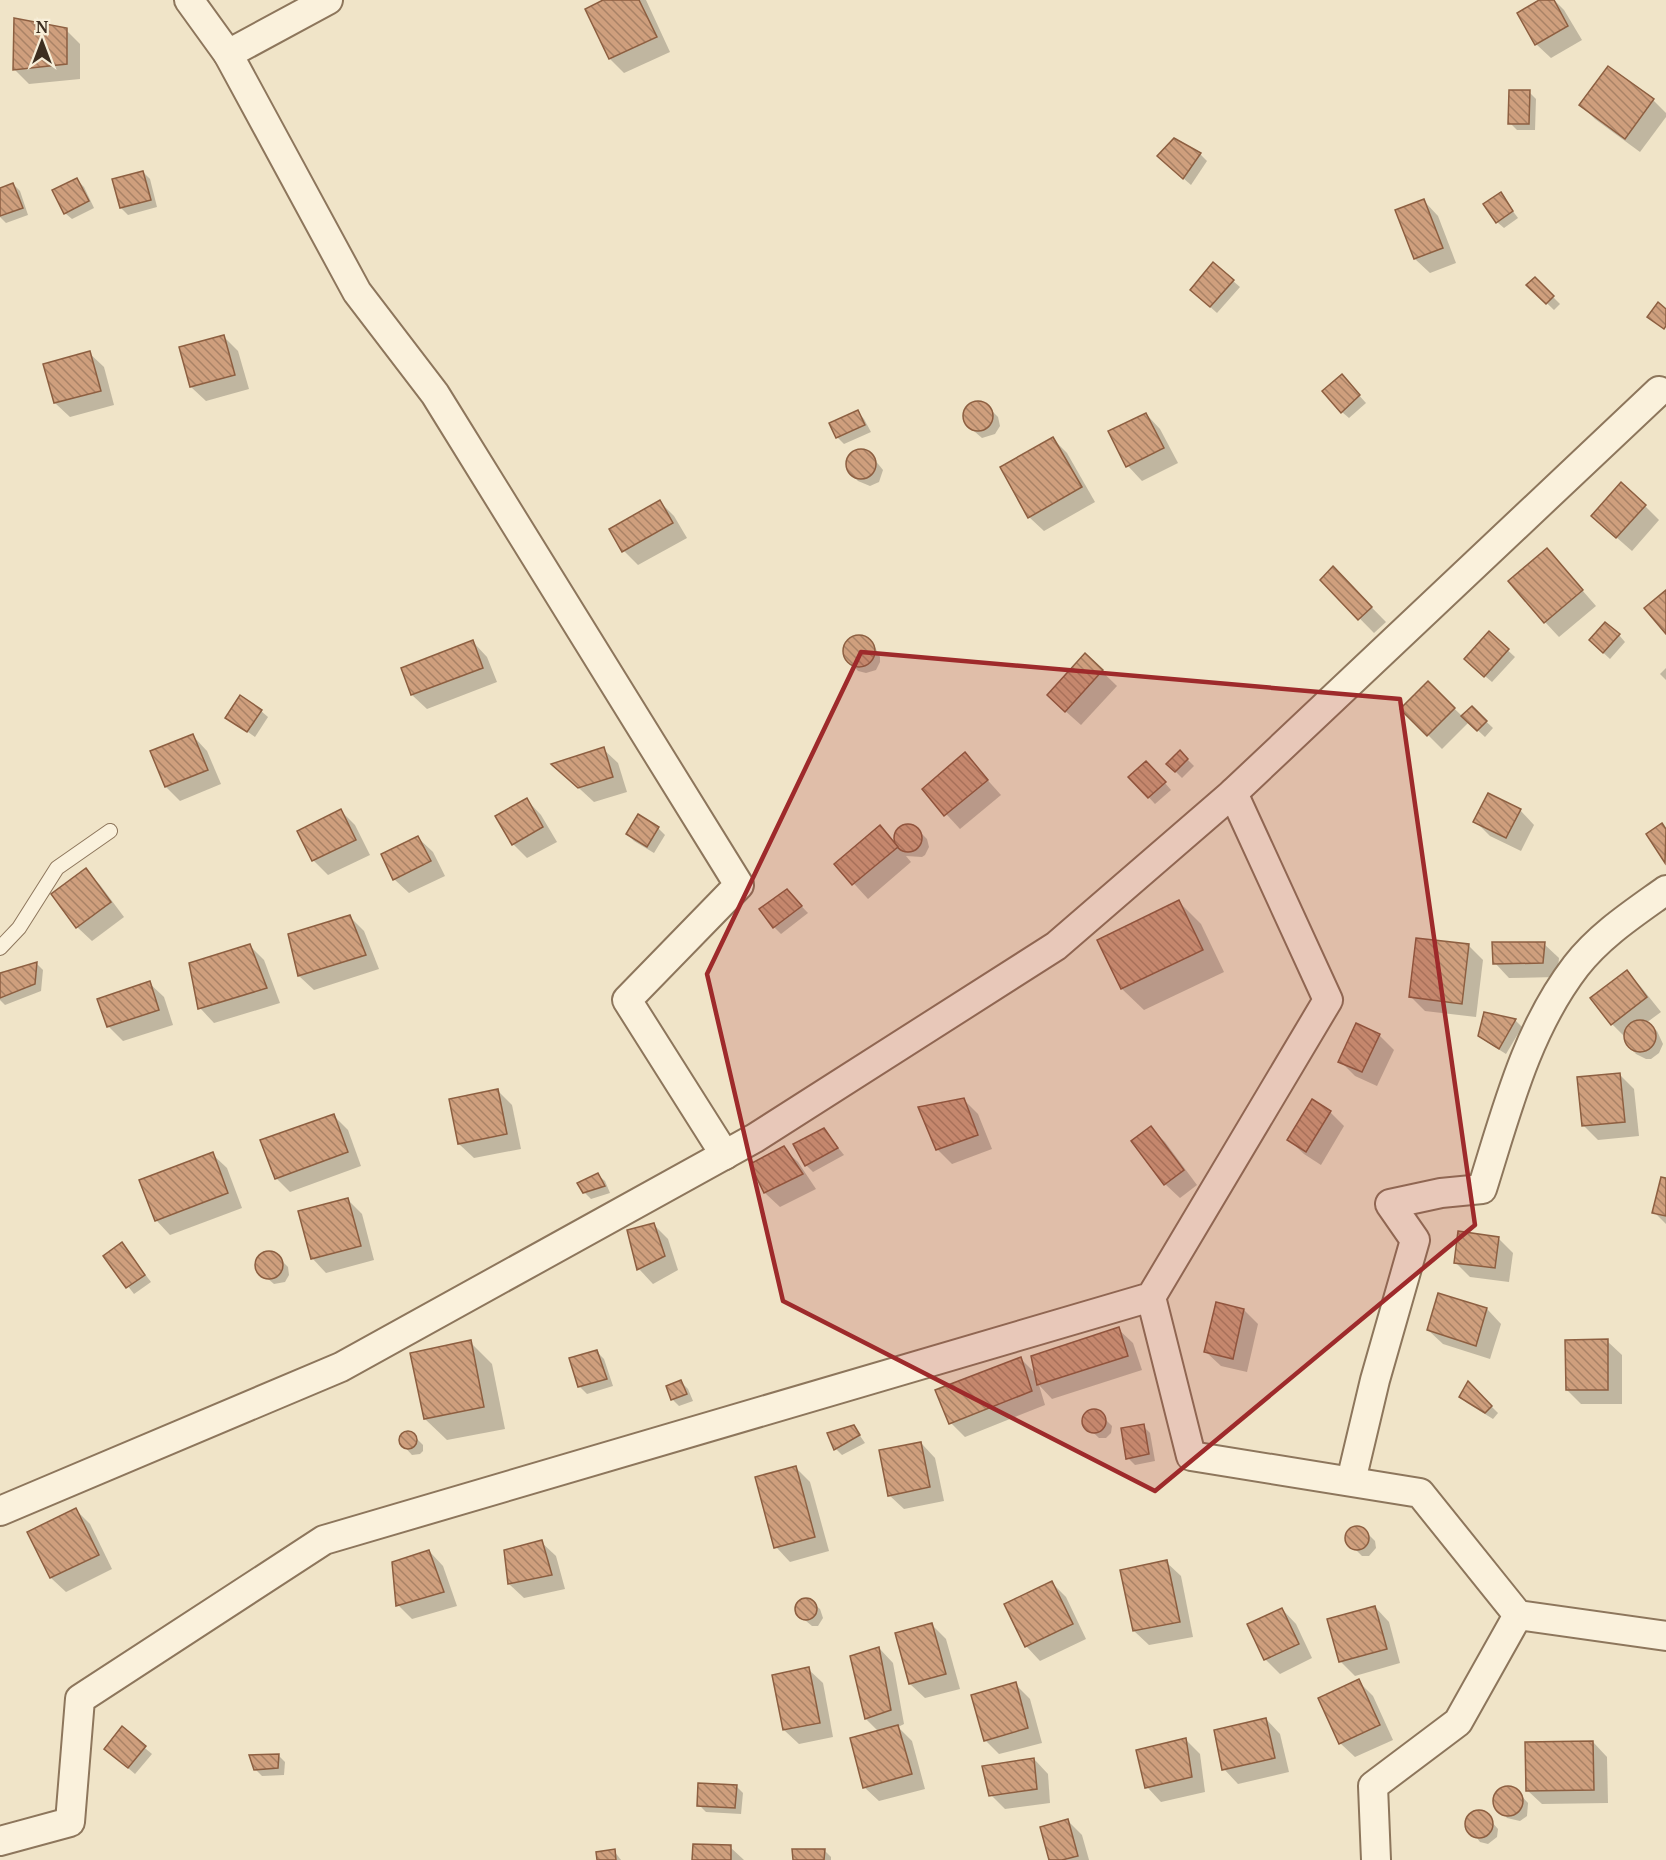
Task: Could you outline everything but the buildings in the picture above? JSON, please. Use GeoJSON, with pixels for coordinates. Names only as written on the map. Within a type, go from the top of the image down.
{"type":"FeatureCollection","features":[{"type":"Feature","properties":{"kind":"street"},"geometry":{"type":"LineString","coordinates":[[189,0],[228,54],[357,292],[435,394],[739,885],[627,999],[725,1155]]}},
{"type":"Feature","properties":{"kind":"street"},"geometry":{"type":"LineString","coordinates":[[228,54],[328,0]]}},
{"type":"Feature","properties":{"kind":"street"},"geometry":{"type":"LineString","coordinates":[[0,1511],[341,1367],[755,1138],[1056,946],[1233,793],[1664,388]]}},
{"type":"Feature","properties":{"kind":"street"},"geometry":{"type":"LineString","coordinates":[[0,1840],[70,1822],[80,1699],[324,1539],[1151,1297],[1328,1000],[1233,793]]}},
{"type":"Feature","properties":{"kind":"street"},"geometry":{"type":"LineString","coordinates":[[1351,1481],[1375,1380],[1415,1240],[1390,1204],[1441,1193],[1482,1190],[1519,1073],[1550,1006],[1576,966],[1611,929],[1666,890]]}},
{"type":"Feature","properties":{"kind":"street"},"geometry":{"type":"LineString","coordinates":[[1151,1297],[1191,1456],[1420,1492],[1518,1615],[1666,1636]]}},
{"type":"Feature","properties":{"kind":"street"},"geometry":{"type":"LineString","coordinates":[[1376,1860],[1373,1785],[1458,1722],[1518,1615]]}},
{"type":"Feature","properties":{"kind":"lane"},"geometry":{"type":"LineString","coordinates":[[0,948],[19,928],[57,868],[110,831]]}},
{"type":"Feature","properties":{"kind":"highlighted area"},"geometry":{"type":"Polygon","coordinates":[[[861,652],[1400,699],[1475,1225],[1155,1491],[783,1301],[707,974],[861,652]]]}}]}
